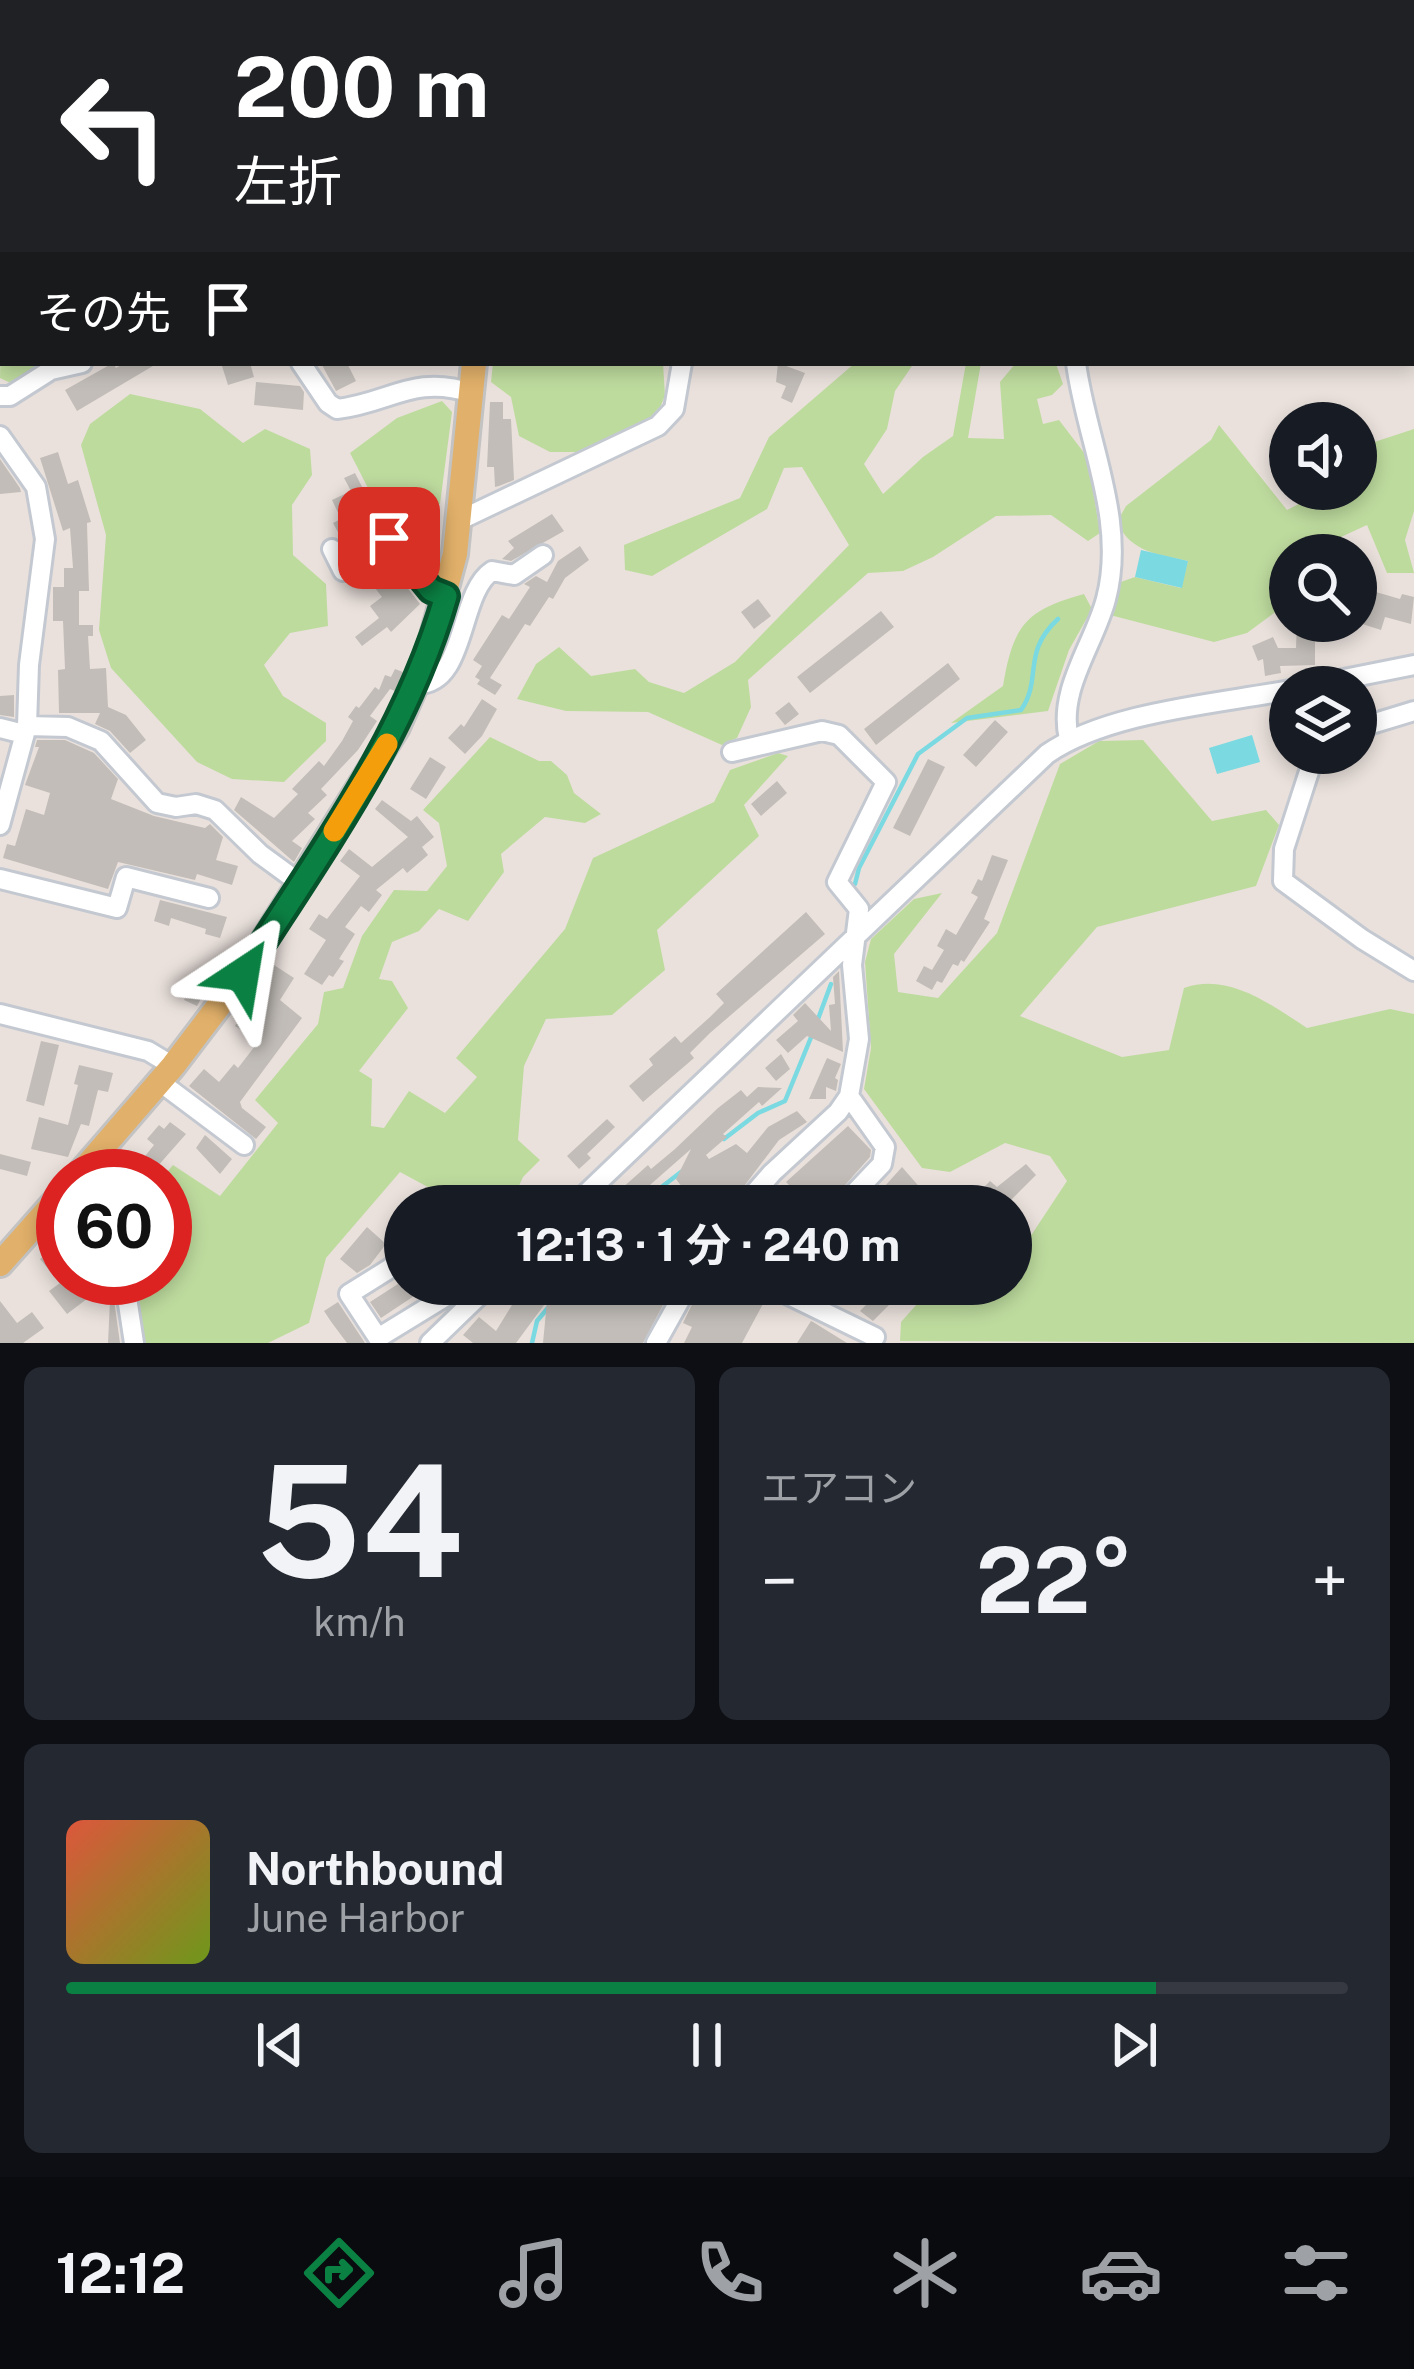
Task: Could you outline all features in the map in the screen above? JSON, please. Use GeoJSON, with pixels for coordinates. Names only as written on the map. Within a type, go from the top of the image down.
{"type":"FeatureCollection","features":[{"type":"Feature","properties":{"kind":"main road"},"geometry":{"type":"LineString","coordinates":[[105,1149],[243,974],[397,727],[446,596],[460,520],[474,366]]}},
{"type":"Feature","properties":{"kind":"main road"},"geometry":{"type":"LineString","coordinates":[[0,1264],[36,1223]]}},
{"type":"Feature","properties":{"kind":"street"},"geometry":{"type":"LineString","coordinates":[[0,396],[10,396],[51,370],[69,366]]}},
{"type":"Feature","properties":{"kind":"street"},"geometry":{"type":"LineString","coordinates":[[303,366],[337,409],[423,385],[472,393]]}},
{"type":"Feature","properties":{"kind":"street"},"geometry":{"type":"LineString","coordinates":[[460,520],[658,426],[674,409],[681,366]]}},
{"type":"Feature","properties":{"kind":"street"},"geometry":{"type":"LineString","coordinates":[[1070,739],[1064,719],[1080,661],[1106,601],[1111,542],[1107,501],[1076,366]]}},
{"type":"Feature","properties":{"kind":"street"},"geometry":{"type":"LineString","coordinates":[[0,436],[35,487],[45,539],[26,730],[0,825]]}},
{"type":"Feature","properties":{"kind":"street"},"geometry":{"type":"LineString","coordinates":[[332,549],[343,571],[389,538],[431,590],[446,596]]}},
{"type":"Feature","properties":{"kind":"street"},"geometry":{"type":"LineString","coordinates":[[416,684],[428,684],[442,675],[480,579],[492,572],[514,575],[544,555]]}},
{"type":"Feature","properties":{"kind":"street"},"geometry":{"type":"LineString","coordinates":[[1377,672],[1414,665]]}},
{"type":"Feature","properties":{"kind":"street"},"geometry":{"type":"LineString","coordinates":[[595,1185],[1023,776],[1070,739],[1103,726],[1269,694]]}},
{"type":"Feature","properties":{"kind":"street"},"geometry":{"type":"LineString","coordinates":[[1377,722],[1414,711]]}},
{"type":"Feature","properties":{"kind":"street"},"geometry":{"type":"LineString","coordinates":[[0,728],[68,727],[101,741],[157,803],[196,804],[215,810],[260,854],[301,884]]}},
{"type":"Feature","properties":{"kind":"street"},"geometry":{"type":"LineString","coordinates":[[732,752],[822,730],[838,735],[886,782],[837,882],[859,909],[853,965],[859,1039],[849,1096],[761,1185]]}},
{"type":"Feature","properties":{"kind":"street"},"geometry":{"type":"LineString","coordinates":[[1308,774],[1284,849],[1283,881],[1414,971]]}},
{"type":"Feature","properties":{"kind":"street"},"geometry":{"type":"LineString","coordinates":[[0,879],[117,908],[126,877],[209,898]]}},
{"type":"Feature","properties":{"kind":"street"},"geometry":{"type":"LineString","coordinates":[[0,1013],[148,1051],[166,1074],[244,1145]]}},
{"type":"Feature","properties":{"kind":"street"},"geometry":{"type":"LineString","coordinates":[[849,1096],[885,1147],[882,1164],[862,1185]]}},
{"type":"Feature","properties":{"kind":"street"},"geometry":{"type":"LineString","coordinates":[[384,1272],[349,1294],[378,1338],[441,1305]]}},
{"type":"Feature","properties":{"kind":"street"},"geometry":{"type":"LineString","coordinates":[[128,1305],[134,1343]]}},
{"type":"Feature","properties":{"kind":"street"},"geometry":{"type":"LineString","coordinates":[[437,1341],[464,1305]]}},
{"type":"Feature","properties":{"kind":"street"},"geometry":{"type":"LineString","coordinates":[[656,1343],[677,1305]]}},
{"type":"Feature","properties":{"kind":"street"},"geometry":{"type":"LineString","coordinates":[[811,1305],[875,1336]]}},
{"type":"Feature","properties":{"kind":"green space"},"geometry":{"type":"Polygon","coordinates":[[[0,366],[52,366],[13,384],[0,378],[0,366]]]}},
{"type":"Feature","properties":{"kind":"green space"},"geometry":{"type":"Polygon","coordinates":[[[493,366],[663,366],[665,396],[655,419],[588,452],[550,452],[519,436],[511,397],[491,382],[493,366]]]}},
{"type":"Feature","properties":{"kind":"green space"},"geometry":{"type":"Polygon","coordinates":[[[852,366],[912,366],[895,391],[887,429],[864,464],[883,494],[953,436],[965,366],[980,366],[968,438],[1004,439],[1000,382],[1013,366],[1057,366],[1063,384],[1052,395],[1037,399],[1043,424],[1059,420],[1088,458],[1100,533],[1088,541],[1051,515],[996,516],[903,571],[868,573],[748,680],[751,707],[737,738],[722,745],[648,712],[566,711],[517,699],[536,664],[559,647],[591,676],[635,669],[649,682],[684,693],[735,662],[849,545],[802,467],[784,468],[767,509],[652,576],[625,570],[624,545],[740,498],[769,437],[852,366]]]}},
{"type":"Feature","properties":{"kind":"green space"},"geometry":{"type":"Polygon","coordinates":[[[130,394],[200,409],[243,443],[265,429],[310,449],[312,475],[292,505],[293,555],[326,584],[328,626],[290,633],[264,665],[283,696],[326,723],[326,741],[284,782],[232,779],[197,762],[111,668],[99,630],[106,535],[81,445],[90,424],[130,394]]]}},
{"type":"Feature","properties":{"kind":"green space"},"geometry":{"type":"Polygon","coordinates":[[[442,401],[452,412],[440,504],[387,525],[350,453],[397,418],[442,401]]]}},
{"type":"Feature","properties":{"kind":"green space"},"geometry":{"type":"Polygon","coordinates":[[[1219,425],[1269,488],[1269,510],[1377,510],[1377,441],[1414,429],[1414,511],[1405,540],[1414,573],[1387,573],[1377,549],[1377,534],[1371,534],[1367,525],[1348,534],[1269,534],[1269,617],[1247,633],[1214,642],[1110,615],[1115,584],[1135,577],[1181,588],[1188,561],[1138,546],[1117,522],[1126,506],[1211,440],[1219,425]]]}},
{"type":"Feature","properties":{"kind":"green space"},"geometry":{"type":"Polygon","coordinates":[[[1084,594],[1092,609],[1069,650],[1048,711],[951,723],[1003,686],[1017,635],[1035,614],[1084,594]]]}},
{"type":"Feature","properties":{"kind":"green space"},"geometry":{"type":"Polygon","coordinates":[[[490,737],[539,761],[551,761],[567,775],[574,793],[601,814],[585,823],[545,817],[501,854],[504,872],[468,921],[439,909],[419,931],[392,942],[379,979],[392,981],[408,1008],[359,1071],[372,1079],[371,1126],[384,1128],[409,1091],[445,1113],[477,1077],[456,1058],[565,929],[593,858],[714,802],[730,770],[778,753],[788,756],[744,805],[759,836],[657,930],[665,970],[612,1015],[546,1019],[524,1066],[518,1140],[540,1160],[519,1185],[424,1185],[400,1172],[384,1185],[326,1258],[309,1323],[268,1343],[145,1343],[138,1305],[192,1305],[192,1178],[220,1196],[278,1123],[255,1100],[318,1024],[324,992],[343,988],[362,936],[394,890],[427,891],[447,866],[439,823],[423,810],[490,737]]]}},
{"type":"Feature","properties":{"kind":"green space"},"geometry":{"type":"Polygon","coordinates":[[[1143,740],[1212,821],[1266,810],[1279,825],[1256,886],[1097,927],[1020,1016],[1122,1057],[1169,1050],[1184,988],[1200,984],[1248,993],[1307,1028],[1390,1009],[1414,1014],[1414,1343],[900,1341],[901,1322],[916,1305],[1032,1305],[1032,1234],[1067,1181],[1050,1156],[1005,1143],[950,1172],[922,1168],[864,1089],[871,1048],[865,962],[871,939],[914,899],[942,893],[894,954],[898,992],[938,998],[997,933],[1060,764],[1099,741],[1143,740]]]}},
{"type":"Feature","properties":{"kind":"water"},"geometry":{"type":"Polygon","coordinates":[[[1141,550],[1188,561],[1182,588],[1135,577],[1141,550]]]}},
{"type":"Feature","properties":{"kind":"water"},"geometry":{"type":"Polygon","coordinates":[[[1252,735],[1260,762],[1217,774],[1209,748],[1252,735]]]}},
{"type":"Feature","properties":{"kind":"building"},"geometry":{"type":"Polygon","coordinates":[[[108,366],[153,366],[77,411],[65,390],[108,366]]]}},
{"type":"Feature","properties":{"kind":"building"},"geometry":{"type":"Polygon","coordinates":[[[222,366],[251,366],[254,377],[228,385],[222,366]]]}},
{"type":"Feature","properties":{"kind":"building"},"geometry":{"type":"Polygon","coordinates":[[[323,366],[348,366],[356,381],[336,391],[323,366]]]}},
{"type":"Feature","properties":{"kind":"building"},"geometry":{"type":"Polygon","coordinates":[[[778,366],[805,373],[792,403],[781,398],[786,386],[776,382],[778,366]]]}},
{"type":"Feature","properties":{"kind":"building"},"geometry":{"type":"Polygon","coordinates":[[[256,382],[300,386],[303,410],[254,405],[256,382]]]}},
{"type":"Feature","properties":{"kind":"building"},"geometry":{"type":"Polygon","coordinates":[[[490,402],[503,402],[503,419],[511,419],[514,480],[495,487],[494,467],[487,467],[490,402]]]}},
{"type":"Feature","properties":{"kind":"building"},"geometry":{"type":"Polygon","coordinates":[[[58,452],[68,484],[78,480],[91,522],[87,523],[89,591],[79,591],[79,625],[93,625],[93,636],[88,636],[90,669],[106,668],[108,707],[126,715],[146,740],[130,753],[110,731],[95,724],[100,713],[59,713],[58,670],[65,669],[63,621],[53,621],[53,587],[64,587],[64,568],[73,568],[70,528],[63,531],[40,458],[58,452]]]}},
{"type":"Feature","properties":{"kind":"building"},"geometry":{"type":"Polygon","coordinates":[[[0,459],[20,488],[21,492],[0,494],[0,459]]]}},
{"type":"Feature","properties":{"kind":"building"},"geometry":{"type":"Polygon","coordinates":[[[355,473],[381,524],[344,543],[333,523],[341,519],[332,500],[351,491],[344,478],[355,473]]]}},
{"type":"Feature","properties":{"kind":"building"},"geometry":{"type":"Polygon","coordinates":[[[552,514],[564,531],[511,561],[502,559],[514,548],[508,541],[552,514]]]}},
{"type":"Feature","properties":{"kind":"building"},"geometry":{"type":"Polygon","coordinates":[[[580,546],[589,560],[565,578],[530,626],[525,624],[490,678],[502,685],[495,695],[477,684],[480,680],[475,677],[482,666],[473,660],[502,615],[509,619],[530,587],[524,584],[536,576],[547,582],[558,561],[580,546]]]}},
{"type":"Feature","properties":{"kind":"building"},"geometry":{"type":"Polygon","coordinates":[[[388,563],[420,604],[391,632],[387,627],[362,646],[355,637],[379,618],[370,606],[382,597],[368,579],[388,563]]]}},
{"type":"Feature","properties":{"kind":"building"},"geometry":{"type":"Polygon","coordinates":[[[1377,592],[1400,599],[1402,594],[1414,597],[1411,624],[1385,617],[1381,630],[1377,629],[1377,592]]]}},
{"type":"Feature","properties":{"kind":"building"},"geometry":{"type":"Polygon","coordinates":[[[758,599],[771,616],[754,629],[741,612],[758,599]]]}},
{"type":"Feature","properties":{"kind":"building"},"geometry":{"type":"Polygon","coordinates":[[[881,611],[894,627],[810,693],[797,677],[881,611]]]}},
{"type":"Feature","properties":{"kind":"building"},"geometry":{"type":"Polygon","coordinates":[[[1269,639],[1278,648],[1296,648],[1296,642],[1315,642],[1315,665],[1269,666],[1265,676],[1263,659],[1258,661],[1252,646],[1269,639]]]}},
{"type":"Feature","properties":{"kind":"building"},"geometry":{"type":"Polygon","coordinates":[[[948,663],[960,679],[876,745],[864,729],[948,663]]]}},
{"type":"Feature","properties":{"kind":"building"},"geometry":{"type":"Polygon","coordinates":[[[395,669],[403,672],[395,691],[390,689],[370,716],[377,721],[358,750],[321,789],[327,795],[308,813],[315,819],[292,841],[302,848],[294,862],[234,810],[241,797],[274,818],[298,794],[292,789],[319,761],[324,766],[353,721],[348,717],[356,706],[375,687],[379,690],[385,675],[391,677],[395,669]]]}},
{"type":"Feature","properties":{"kind":"building"},"geometry":{"type":"Polygon","coordinates":[[[14,695],[14,717],[0,715],[0,696],[14,695]]]}},
{"type":"Feature","properties":{"kind":"building"},"geometry":{"type":"Polygon","coordinates":[[[482,699],[497,709],[465,754],[448,738],[461,724],[464,727],[482,699]]]}},
{"type":"Feature","properties":{"kind":"building"},"geometry":{"type":"Polygon","coordinates":[[[789,702],[799,714],[785,725],[775,713],[789,702]]]}},
{"type":"Feature","properties":{"kind":"building"},"geometry":{"type":"Polygon","coordinates":[[[995,720],[1008,732],[976,767],[963,755],[995,720]]]}},
{"type":"Feature","properties":{"kind":"building"},"geometry":{"type":"Polygon","coordinates":[[[37,740],[65,740],[94,753],[118,779],[111,799],[154,816],[205,828],[210,824],[223,837],[216,860],[238,866],[232,885],[197,874],[195,880],[118,862],[108,889],[3,858],[7,844],[15,846],[26,809],[44,815],[50,793],[25,785],[39,747],[35,747],[37,740]]]}},
{"type":"Feature","properties":{"kind":"building"},"geometry":{"type":"Polygon","coordinates":[[[430,757],[446,767],[426,799],[410,789],[430,757]]]}},
{"type":"Feature","properties":{"kind":"building"},"geometry":{"type":"Polygon","coordinates":[[[928,759],[945,767],[910,836],[893,828],[928,759]]]}},
{"type":"Feature","properties":{"kind":"building"},"geometry":{"type":"Polygon","coordinates":[[[777,781],[787,793],[761,816],[751,804],[777,781]]]}},
{"type":"Feature","properties":{"kind":"building"},"geometry":{"type":"Polygon","coordinates":[[[382,800],[411,821],[417,816],[434,837],[422,847],[428,855],[376,890],[382,895],[369,912],[361,906],[345,927],[355,934],[339,959],[344,961],[322,985],[304,974],[326,940],[309,929],[319,914],[327,919],[360,876],[340,861],[349,849],[372,867],[408,837],[375,809],[382,800]]]}},
{"type":"Feature","properties":{"kind":"building"},"geometry":{"type":"Polygon","coordinates":[[[992,855],[1008,860],[984,919],[990,922],[964,962],[953,964],[932,990],[916,981],[924,966],[932,970],[944,950],[937,946],[946,929],[956,935],[978,897],[971,893],[978,879],[982,881],[992,855]]]}},
{"type":"Feature","properties":{"kind":"building"},"geometry":{"type":"Polygon","coordinates":[[[160,900],[227,917],[220,938],[171,918],[169,926],[154,921],[160,900]]]}},
{"type":"Feature","properties":{"kind":"building"},"geometry":{"type":"Polygon","coordinates":[[[806,912],[825,934],[710,1033],[690,1053],[694,1058],[643,1102],[629,1086],[653,1065],[649,1059],[675,1036],[681,1043],[710,1017],[724,1003],[716,994],[806,912]]]}},
{"type":"Feature","properties":{"kind":"building"},"geometry":{"type":"Polygon","coordinates":[[[274,965],[294,978],[280,1000],[302,1018],[240,1102],[266,1127],[256,1139],[189,1086],[204,1069],[219,1082],[234,1064],[238,1068],[259,1041],[235,1026],[274,965]]]}},
{"type":"Feature","properties":{"kind":"building"},"geometry":{"type":"Polygon","coordinates":[[[839,971],[843,1052],[807,1036],[788,1053],[776,1040],[798,1021],[793,1015],[805,1003],[831,1031],[829,1005],[835,1004],[833,977],[839,971]]]}},
{"type":"Feature","properties":{"kind":"building"},"geometry":{"type":"Polygon","coordinates":[[[195,977],[209,983],[197,1006],[184,1000],[195,977]]]}},
{"type":"Feature","properties":{"kind":"building"},"geometry":{"type":"Polygon","coordinates":[[[41,1041],[59,1045],[44,1106],[26,1101],[41,1041]]]}},
{"type":"Feature","properties":{"kind":"building"},"geometry":{"type":"Polygon","coordinates":[[[781,1054],[790,1069],[776,1081],[765,1068],[781,1054]]]}},
{"type":"Feature","properties":{"kind":"building"},"geometry":{"type":"Polygon","coordinates":[[[827,1058],[841,1064],[836,1091],[826,1087],[826,1099],[809,1099],[827,1058]]]}},
{"type":"Feature","properties":{"kind":"building"},"geometry":{"type":"Polygon","coordinates":[[[79,1065],[113,1073],[108,1092],[98,1090],[89,1126],[81,1124],[71,1149],[31,1149],[39,1117],[68,1125],[78,1085],[74,1084],[79,1065]]]}},
{"type":"Feature","properties":{"kind":"building"},"geometry":{"type":"Polygon","coordinates":[[[758,1087],[782,1088],[723,1134],[727,1137],[706,1155],[709,1159],[736,1144],[747,1153],[768,1127],[797,1111],[807,1122],[779,1140],[745,1185],[680,1185],[676,1179],[691,1149],[650,1185],[626,1185],[648,1165],[651,1169],[741,1090],[747,1097],[758,1087]]]}},
{"type":"Feature","properties":{"kind":"building"},"geometry":{"type":"Polygon","coordinates":[[[607,1119],[615,1127],[587,1154],[591,1158],[579,1169],[567,1156],[607,1119]]]}},
{"type":"Feature","properties":{"kind":"building"},"geometry":{"type":"Polygon","coordinates":[[[170,1122],[186,1134],[173,1149],[151,1149],[154,1145],[147,1139],[159,1125],[164,1129],[170,1122]]]}},
{"type":"Feature","properties":{"kind":"building"},"geometry":{"type":"Polygon","coordinates":[[[848,1126],[871,1150],[845,1185],[786,1182],[848,1126]]]}},
{"type":"Feature","properties":{"kind":"building"},"geometry":{"type":"Polygon","coordinates":[[[205,1135],[232,1159],[220,1174],[196,1148],[205,1135]]]}},
{"type":"Feature","properties":{"kind":"building"},"geometry":{"type":"Polygon","coordinates":[[[0,1154],[31,1162],[27,1176],[0,1169],[0,1154]]]}},
{"type":"Feature","properties":{"kind":"building"},"geometry":{"type":"Polygon","coordinates":[[[1026,1164],[1036,1175],[1026,1185],[1000,1185],[1026,1164]]]}},
{"type":"Feature","properties":{"kind":"building"},"geometry":{"type":"Polygon","coordinates":[[[902,1167],[918,1185],[886,1185],[902,1167]]]}},
{"type":"Feature","properties":{"kind":"building"},"geometry":{"type":"Polygon","coordinates":[[[367,1227],[384,1242],[370,1265],[357,1273],[340,1259],[367,1227]]]}},
{"type":"Feature","properties":{"kind":"building"},"geometry":{"type":"Polygon","coordinates":[[[384,1293],[384,1305],[400,1305],[381,1318],[370,1302],[384,1293]]]}},
{"type":"Feature","properties":{"kind":"building"},"geometry":{"type":"Polygon","coordinates":[[[0,1301],[17,1323],[32,1312],[44,1328],[23,1343],[0,1343],[0,1301]]]}},
{"type":"Feature","properties":{"kind":"building"},"geometry":{"type":"Polygon","coordinates":[[[338,1302],[365,1343],[347,1343],[324,1311],[338,1302]]]}},
{"type":"Feature","properties":{"kind":"building"},"geometry":{"type":"Polygon","coordinates":[[[110,1305],[115,1305],[120,1343],[108,1343],[110,1305]]]}},
{"type":"Feature","properties":{"kind":"building"},"geometry":{"type":"Polygon","coordinates":[[[512,1305],[544,1305],[516,1343],[473,1343],[463,1335],[479,1317],[496,1331],[512,1305]]]}},
{"type":"Feature","properties":{"kind":"building"},"geometry":{"type":"Polygon","coordinates":[[[547,1305],[663,1305],[643,1343],[543,1343],[547,1305]]]}},
{"type":"Feature","properties":{"kind":"building"},"geometry":{"type":"Polygon","coordinates":[[[692,1305],[762,1305],[742,1343],[684,1343],[692,1327],[683,1323],[692,1305]]]}},
{"type":"Feature","properties":{"kind":"building"},"geometry":{"type":"Polygon","coordinates":[[[866,1305],[889,1305],[873,1321],[860,1311],[866,1305]]]}},
{"type":"Feature","properties":{"kind":"building"},"geometry":{"type":"Polygon","coordinates":[[[813,1322],[847,1343],[797,1343],[813,1322]]]}},
{"type":"Feature","properties":{"kind":"waterway"},"geometry":{"type":"LineString","coordinates":[[855,884],[918,754],[967,718],[1021,710],[1040,643],[1058,619]]}},
{"type":"Feature","properties":{"kind":"waterway"},"geometry":{"type":"LineString","coordinates":[[818,1019],[831,984]]}},
{"type":"Feature","properties":{"kind":"waterway"},"geometry":{"type":"LineString","coordinates":[[724,1139],[758,1113],[785,1101],[812,1035]]}},
{"type":"Feature","properties":{"kind":"waterway"},"geometry":{"type":"LineString","coordinates":[[664,1185],[681,1172]]}},
{"type":"Feature","properties":{"kind":"waterway"},"geometry":{"type":"LineString","coordinates":[[532,1343],[537,1321],[550,1305]]}},
{"type":"Feature","properties":{"kind":"slow traffic"},"geometry":{"type":"LineString","coordinates":[[334,831],[387,744]]}},
{"type":"Feature","properties":{"kind":"route"},"geometry":{"type":"LineString","coordinates":[[243,974],[397,727],[436,631],[446,596],[431,590],[389,538]]}}]}
